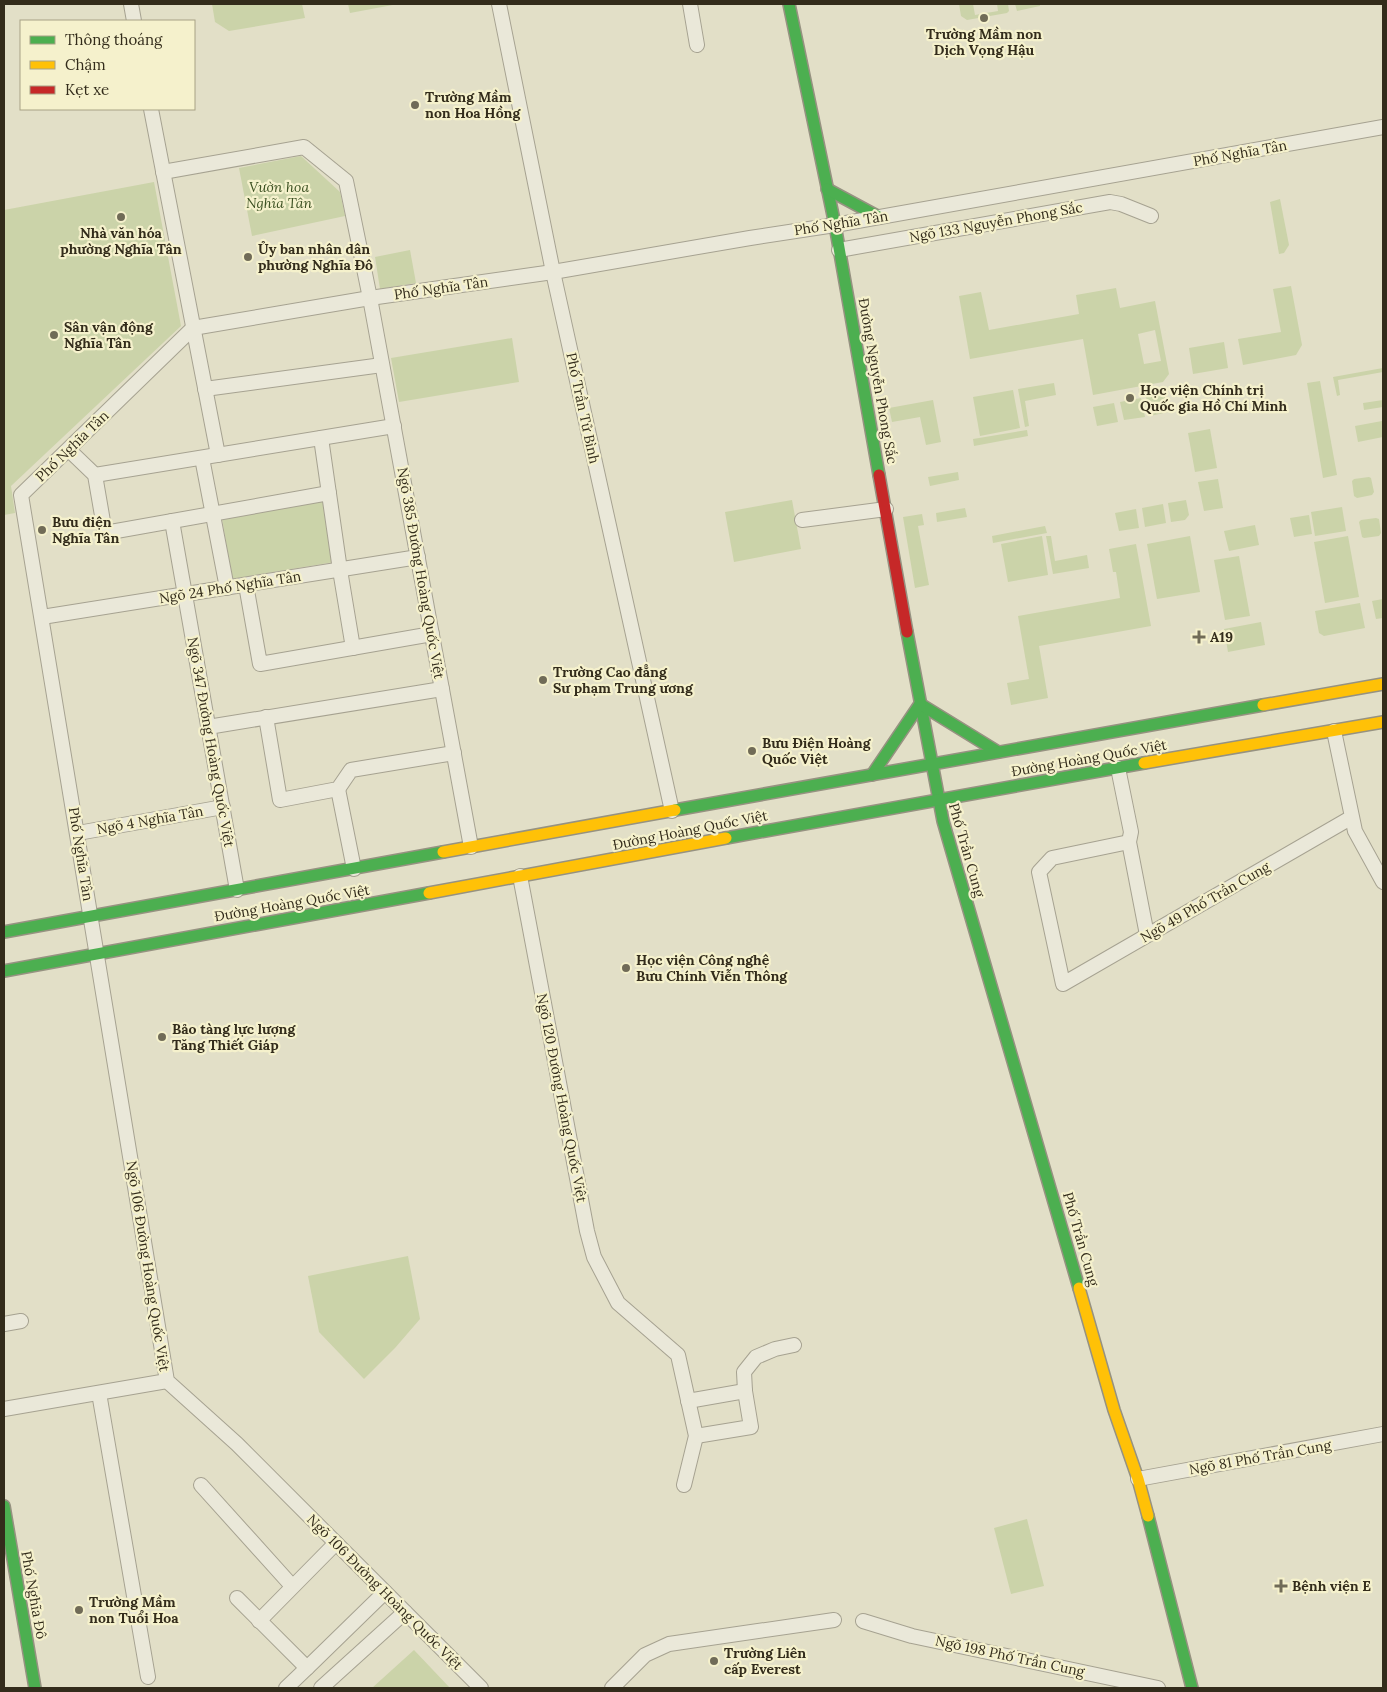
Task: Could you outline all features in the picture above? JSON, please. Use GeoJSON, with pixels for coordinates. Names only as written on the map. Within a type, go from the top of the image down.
{"type":"FeatureCollection","features":[{"type":"Feature","properties":{"kind":"main road","name":"Đường Nguyễn Phong Sắc"},"geometry":{"type":"LineString","coordinates":[[789,4],[835,225],[931,764]]}},
{"type":"Feature","properties":{"kind":"main road"},"geometry":{"type":"LineString","coordinates":[[827,189],[879,217]]}},
{"type":"Feature","properties":{"kind":"main road","name":"Đường Hoàng Quốc Việt"},"geometry":{"type":"LineString","coordinates":[[4,932],[1383,684]]}},
{"type":"Feature","properties":{"kind":"main road"},"geometry":{"type":"LineString","coordinates":[[872,775],[920,704],[998,752]]}},
{"type":"Feature","properties":{"kind":"main road","name":"Đường Hoàng Quốc Việt"},"geometry":{"type":"LineString","coordinates":[[4,971],[937,799],[1383,722]]}},
{"type":"Feature","properties":{"kind":"main road","name":"Phố Trần Cung"},"geometry":{"type":"LineString","coordinates":[[931,764],[942,821],[1023,1091],[1114,1410],[1138,1479],[1192,1688]]}},
{"type":"Feature","properties":{"kind":"main road","name":"Phố Nghĩa Đô"},"geometry":{"type":"LineString","coordinates":[[4,1506],[35,1688]]}},
{"type":"Feature","properties":{"kind":"street"},"geometry":{"type":"LineString","coordinates":[[131,4],[134,20]]}},
{"type":"Feature","properties":{"kind":"street","name":"Phố Trần Tử Bình"},"geometry":{"type":"LineString","coordinates":[[499,4],[553,272],[672,811]]}},
{"type":"Feature","properties":{"kind":"street"},"geometry":{"type":"LineString","coordinates":[[690,4],[697,45]]}},
{"type":"Feature","properties":{"kind":"street"},"geometry":{"type":"LineString","coordinates":[[151,110],[218,455]]}},
{"type":"Feature","properties":{"kind":"street","name":"Phố Nghĩa Tân"},"geometry":{"type":"LineString","coordinates":[[97,954],[21,495],[193,328],[370,298],[553,272],[835,225],[1383,127]]}},
{"type":"Feature","properties":{"kind":"street","name":"Ngõ 385 Đường Hoàng Quốc Việt"},"geometry":{"type":"LineString","coordinates":[[163,172],[304,147],[346,181],[370,298],[471,847]]}},
{"type":"Feature","properties":{"kind":"street","name":"Ngõ 133 Nguyễn Phong Sắc"},"geometry":{"type":"LineString","coordinates":[[839,250],[1110,202],[1128,206],[1151,216]]}},
{"type":"Feature","properties":{"kind":"street"},"geometry":{"type":"LineString","coordinates":[[204,388],[382,365]]}},
{"type":"Feature","properties":{"kind":"street"},"geometry":{"type":"LineString","coordinates":[[95,475],[394,426]]}},
{"type":"Feature","properties":{"kind":"street"},"geometry":{"type":"LineString","coordinates":[[321,438],[353,648]]}},
{"type":"Feature","properties":{"kind":"street"},"geometry":{"type":"LineString","coordinates":[[69,450],[95,475],[104,533],[329,493]]}},
{"type":"Feature","properties":{"kind":"street"},"geometry":{"type":"LineString","coordinates":[[202,458],[227,588]]}},
{"type":"Feature","properties":{"kind":"street"},"geometry":{"type":"LineString","coordinates":[[802,520],[886,509]]}},
{"type":"Feature","properties":{"kind":"street","name":"Ngõ 347 Đường Hoàng Quốc Việt"},"geometry":{"type":"LineString","coordinates":[[172,521],[237,890]]}},
{"type":"Feature","properties":{"kind":"street","name":"Ngõ 24 Phố Nghĩa Tân"},"geometry":{"type":"LineString","coordinates":[[42,617],[418,557]]}},
{"type":"Feature","properties":{"kind":"street"},"geometry":{"type":"LineString","coordinates":[[246,585],[260,664],[432,634]]}},
{"type":"Feature","properties":{"kind":"street"},"geometry":{"type":"LineString","coordinates":[[208,727],[442,689]]}},
{"type":"Feature","properties":{"kind":"street"},"geometry":{"type":"LineString","coordinates":[[266,718],[280,800],[338,789],[351,770],[454,753]]}},
{"type":"Feature","properties":{"kind":"street"},"geometry":{"type":"LineString","coordinates":[[1334,731],[1355,831],[1383,882]]}},
{"type":"Feature","properties":{"kind":"street"},"geometry":{"type":"LineString","coordinates":[[1118,768],[1131,832],[1128,842],[1148,935]]}},
{"type":"Feature","properties":{"kind":"street"},"geometry":{"type":"LineString","coordinates":[[338,789],[354,869]]}},
{"type":"Feature","properties":{"kind":"street","name":"Ngõ 4 Nghĩa Tân"},"geometry":{"type":"LineString","coordinates":[[78,833],[223,807]]}},
{"type":"Feature","properties":{"kind":"street","name":"Ngõ 49 Phố Trần Cung"},"geometry":{"type":"LineString","coordinates":[[1128,842],[1052,858],[1039,872],[1062,984],[1347,820]]}},
{"type":"Feature","properties":{"kind":"street","name":"Ngõ 120 Đường Hoàng Quốc Việt"},"geometry":{"type":"LineString","coordinates":[[520,876],[587,1231],[594,1257],[618,1303],[678,1355],[696,1436]]}},
{"type":"Feature","properties":{"kind":"street","name":"Ngõ 106 Đường Hoàng Quốc Việt"},"geometry":{"type":"LineString","coordinates":[[97,954],[167,1382],[237,1444],[481,1688]]}},
{"type":"Feature","properties":{"kind":"street"},"geometry":{"type":"LineString","coordinates":[[4,1324],[21,1320]]}},
{"type":"Feature","properties":{"kind":"street"},"geometry":{"type":"LineString","coordinates":[[684,1485],[696,1436],[751,1427],[744,1372],[756,1358],[774,1349],[794,1345]]}},
{"type":"Feature","properties":{"kind":"street"},"geometry":{"type":"LineString","coordinates":[[4,1409],[167,1382]]}},
{"type":"Feature","properties":{"kind":"street"},"geometry":{"type":"LineString","coordinates":[[688,1401],[745,1391]]}},
{"type":"Feature","properties":{"kind":"street"},"geometry":{"type":"LineString","coordinates":[[99,1393],[148,1677]]}},
{"type":"Feature","properties":{"kind":"street","name":"Ngõ 81 Phố Trần Cung"},"geometry":{"type":"LineString","coordinates":[[1138,1479],[1383,1434]]}},
{"type":"Feature","properties":{"kind":"street"},"geometry":{"type":"LineString","coordinates":[[201,1485],[292,1586]]}},
{"type":"Feature","properties":{"kind":"street"},"geometry":{"type":"LineString","coordinates":[[259,1621],[336,1543]]}},
{"type":"Feature","properties":{"kind":"street"},"geometry":{"type":"LineString","coordinates":[[286,1688],[385,1592]]}},
{"type":"Feature","properties":{"kind":"street"},"geometry":{"type":"LineString","coordinates":[[237,1598],[307,1668]]}},
{"type":"Feature","properties":{"kind":"street"},"geometry":{"type":"LineString","coordinates":[[325,1687],[405,1612]]}},
{"type":"Feature","properties":{"kind":"street"},"geometry":{"type":"LineString","coordinates":[[612,1688],[645,1655],[668,1644],[834,1620]]}},
{"type":"Feature","properties":{"kind":"street","name":"Ngõ 198 Phố Trần Cung"},"geometry":{"type":"LineString","coordinates":[[863,1621],[912,1636],[1158,1688]]}},
{"type":"Feature","properties":{"kind":"green space"},"geometry":{"type":"Polygon","coordinates":[[[212,4],[302,4],[305,18],[229,31],[215,22],[212,4]]]}},
{"type":"Feature","properties":{"kind":"green space"},"geometry":{"type":"Polygon","coordinates":[[[348,4],[398,4],[350,13],[348,4]]]}},
{"type":"Feature","properties":{"kind":"green space"},"geometry":{"type":"Polygon","coordinates":[[[959,4],[973,4],[975,15],[998,11],[997,4],[1008,4],[1009,11],[1007,13],[967,20],[961,16],[959,4]]]}},
{"type":"Feature","properties":{"kind":"green space"},"geometry":{"type":"Polygon","coordinates":[[[1015,4],[1040,4],[1040,6],[1017,11],[1015,4]]]}},
{"type":"Feature","properties":{"kind":"green space","name":"Vườn hoa Nghĩa Tân"},"geometry":{"type":"Polygon","coordinates":[[[301,156],[340,192],[345,216],[252,236],[239,168],[301,156]]]}},
{"type":"Feature","properties":{"kind":"green space","name":"Sân vận động Nghĩa Tân"},"geometry":{"type":"Polygon","coordinates":[[[154,182],[181,326],[11,486],[15,513],[4,515],[4,210],[154,182]]]}},
{"type":"Feature","properties":{"kind":"green space"},"geometry":{"type":"Polygon","coordinates":[[[1280,199],[1289,245],[1284,253],[1279,254],[1270,202],[1280,199]]]}},
{"type":"Feature","properties":{"kind":"green space"},"geometry":{"type":"Polygon","coordinates":[[[410,250],[416,283],[380,289],[375,257],[410,250]]]}},
{"type":"Feature","properties":{"kind":"green space"},"geometry":{"type":"Polygon","coordinates":[[[1291,286],[1302,345],[1296,355],[1243,365],[1238,339],[1281,332],[1273,289],[1291,286]]]}},
{"type":"Feature","properties":{"kind":"green space"},"geometry":{"type":"Polygon","coordinates":[[[1116,288],[1120,308],[1155,301],[1169,374],[1163,382],[1093,395],[1083,339],[970,359],[959,296],[981,292],[989,330],[1079,314],[1076,295],[1116,288]],[[1155,330],[1138,334],[1144,364],[1161,361],[1155,330]]]}},
{"type":"Feature","properties":{"kind":"green space"},"geometry":{"type":"Polygon","coordinates":[[[512,338],[519,382],[399,402],[391,358],[512,338]]]}},
{"type":"Feature","properties":{"kind":"green space"},"geometry":{"type":"Polygon","coordinates":[[[1224,342],[1228,368],[1193,374],[1189,348],[1224,342]]]}},
{"type":"Feature","properties":{"kind":"green space"},"geometry":{"type":"Polygon","coordinates":[[[1383,368],[1383,372],[1338,380],[1340,395],[1337,396],[1333,377],[1383,368]]]}},
{"type":"Feature","properties":{"kind":"green space"},"geometry":{"type":"Polygon","coordinates":[[[1320,381],[1337,475],[1323,478],[1307,383],[1320,381]]]}},
{"type":"Feature","properties":{"kind":"green space"},"geometry":{"type":"Polygon","coordinates":[[[1054,383],[1056,395],[1025,401],[1029,426],[1025,427],[1018,389],[1054,383]]]}},
{"type":"Feature","properties":{"kind":"green space"},"geometry":{"type":"Polygon","coordinates":[[[1013,390],[1020,428],[980,436],[973,397],[1013,390]]]}},
{"type":"Feature","properties":{"kind":"green space"},"geometry":{"type":"Polygon","coordinates":[[[1159,394],[1165,397],[1168,412],[1150,416],[1146,397],[1159,394]]]}},
{"type":"Feature","properties":{"kind":"green space"},"geometry":{"type":"Polygon","coordinates":[[[1141,398],[1145,417],[1124,420],[1120,402],[1141,398]]]}},
{"type":"Feature","properties":{"kind":"green space"},"geometry":{"type":"Polygon","coordinates":[[[933,400],[941,442],[926,445],[920,417],[892,422],[889,408],[933,400]]]}},
{"type":"Feature","properties":{"kind":"green space"},"geometry":{"type":"Polygon","coordinates":[[[1383,400],[1383,407],[1364,410],[1363,403],[1383,400]]]}},
{"type":"Feature","properties":{"kind":"green space"},"geometry":{"type":"Polygon","coordinates":[[[1114,403],[1118,422],[1097,426],[1093,407],[1114,403]]]}},
{"type":"Feature","properties":{"kind":"green space"},"geometry":{"type":"Polygon","coordinates":[[[1382,421],[1383,437],[1358,442],[1355,426],[1382,421]]]}},
{"type":"Feature","properties":{"kind":"green space"},"geometry":{"type":"Polygon","coordinates":[[[1210,429],[1217,468],[1195,472],[1188,433],[1210,429]]]}},
{"type":"Feature","properties":{"kind":"green space"},"geometry":{"type":"Polygon","coordinates":[[[1027,430],[1028,436],[974,446],[973,439],[1027,430]]]}},
{"type":"Feature","properties":{"kind":"green space"},"geometry":{"type":"Polygon","coordinates":[[[958,472],[959,480],[930,486],[928,477],[958,472]]]}},
{"type":"Feature","properties":{"kind":"green space"},"geometry":{"type":"Polygon","coordinates":[[[1371,478],[1374,492],[1372,495],[1357,498],[1354,496],[1352,481],[1371,478]]]}},
{"type":"Feature","properties":{"kind":"green space"},"geometry":{"type":"Polygon","coordinates":[[[1218,479],[1223,508],[1204,511],[1198,482],[1218,479]]]}},
{"type":"Feature","properties":{"kind":"green space"},"geometry":{"type":"Polygon","coordinates":[[[792,500],[801,549],[734,562],[725,512],[792,500]]]}},
{"type":"Feature","properties":{"kind":"green space"},"geometry":{"type":"Polygon","coordinates":[[[1186,500],[1189,515],[1185,520],[1171,522],[1168,503],[1186,500]]]}},
{"type":"Feature","properties":{"kind":"green space"},"geometry":{"type":"Polygon","coordinates":[[[324,501],[334,562],[232,579],[222,518],[324,501]]]}},
{"type":"Feature","properties":{"kind":"green space"},"geometry":{"type":"Polygon","coordinates":[[[1163,504],[1166,523],[1145,527],[1142,508],[1163,504]]]}},
{"type":"Feature","properties":{"kind":"green space"},"geometry":{"type":"Polygon","coordinates":[[[1342,507],[1346,531],[1315,536],[1311,512],[1342,507]]]}},
{"type":"Feature","properties":{"kind":"green space"},"geometry":{"type":"Polygon","coordinates":[[[965,508],[967,517],[937,522],[936,513],[965,508]]]}},
{"type":"Feature","properties":{"kind":"green space"},"geometry":{"type":"Polygon","coordinates":[[[1136,509],[1139,528],[1119,531],[1115,513],[1136,509]]]}},
{"type":"Feature","properties":{"kind":"green space"},"geometry":{"type":"Polygon","coordinates":[[[922,514],[924,525],[918,526],[929,585],[915,588],[903,517],[922,514]]]}},
{"type":"Feature","properties":{"kind":"green space"},"geometry":{"type":"Polygon","coordinates":[[[1309,515],[1312,534],[1294,537],[1290,518],[1309,515]]]}},
{"type":"Feature","properties":{"kind":"green space"},"geometry":{"type":"Polygon","coordinates":[[[1379,519],[1381,533],[1379,536],[1362,537],[1359,522],[1379,519]]]}},
{"type":"Feature","properties":{"kind":"green space"},"geometry":{"type":"Polygon","coordinates":[[[1255,525],[1259,545],[1229,551],[1224,531],[1255,525]]]}},
{"type":"Feature","properties":{"kind":"green space"},"geometry":{"type":"Polygon","coordinates":[[[1045,526],[1047,533],[993,543],[992,536],[1045,526]]]}},
{"type":"Feature","properties":{"kind":"green space"},"geometry":{"type":"Polygon","coordinates":[[[1042,536],[1048,575],[1008,582],[1001,544],[1042,536]]]}},
{"type":"Feature","properties":{"kind":"green space"},"geometry":{"type":"Polygon","coordinates":[[[1046,536],[1051,536],[1055,561],[1087,555],[1089,568],[1053,574],[1046,536]]]}},
{"type":"Feature","properties":{"kind":"green space"},"geometry":{"type":"Polygon","coordinates":[[[1190,536],[1200,592],[1157,599],[1147,544],[1190,536]]]}},
{"type":"Feature","properties":{"kind":"green space"},"geometry":{"type":"Polygon","coordinates":[[[1348,536],[1359,597],[1325,603],[1314,542],[1348,536]]]}},
{"type":"Feature","properties":{"kind":"green space"},"geometry":{"type":"Polygon","coordinates":[[[1136,544],[1151,626],[1039,646],[1048,698],[1011,705],[1007,683],[1029,679],[1018,616],[1120,598],[1116,572],[1113,572],[1109,549],[1136,544]]]}},
{"type":"Feature","properties":{"kind":"green space"},"geometry":{"type":"Polygon","coordinates":[[[1239,556],[1250,616],[1225,620],[1214,560],[1239,556]]]}},
{"type":"Feature","properties":{"kind":"green space"},"geometry":{"type":"Polygon","coordinates":[[[1383,599],[1383,618],[1376,619],[1372,601],[1383,599]]]}},
{"type":"Feature","properties":{"kind":"green space"},"geometry":{"type":"Polygon","coordinates":[[[1360,603],[1365,628],[1324,636],[1319,633],[1315,611],[1360,603]]]}},
{"type":"Feature","properties":{"kind":"green space"},"geometry":{"type":"Polygon","coordinates":[[[1261,622],[1265,645],[1228,652],[1224,629],[1261,622]]]}},
{"type":"Feature","properties":{"kind":"green space"},"geometry":{"type":"Polygon","coordinates":[[[408,1256],[420,1319],[395,1348],[364,1379],[319,1332],[308,1276],[408,1256]]]}},
{"type":"Feature","properties":{"kind":"green space"},"geometry":{"type":"Polygon","coordinates":[[[1027,1519],[1044,1586],[1011,1594],[994,1528],[1027,1519]]]}},
{"type":"Feature","properties":{"kind":"green space"},"geometry":{"type":"Polygon","coordinates":[[[414,1650],[450,1688],[372,1688],[414,1650]]]}},
{"type":"Feature","properties":{"kind":"traffic: fast"},"geometry":{"type":"LineString","coordinates":[[789,4],[835,225],[879,475]]}},
{"type":"Feature","properties":{"kind":"traffic: fast"},"geometry":{"type":"LineString","coordinates":[[827,189],[879,217]]}},
{"type":"Feature","properties":{"kind":"traffic: fast"},"geometry":{"type":"LineString","coordinates":[[907,632],[943,821],[1079,1288]]}},
{"type":"Feature","properties":{"kind":"traffic: fast"},"geometry":{"type":"LineString","coordinates":[[920,704],[998,752]]}},
{"type":"Feature","properties":{"kind":"traffic: fast"},"geometry":{"type":"LineString","coordinates":[[872,775],[920,704]]}},
{"type":"Feature","properties":{"kind":"traffic: fast"},"geometry":{"type":"LineString","coordinates":[[675,810],[1263,705]]}},
{"type":"Feature","properties":{"kind":"traffic: fast"},"geometry":{"type":"LineString","coordinates":[[726,838],[1144,763]]}},
{"type":"Feature","properties":{"kind":"traffic: fast"},"geometry":{"type":"LineString","coordinates":[[4,932],[443,852]]}},
{"type":"Feature","properties":{"kind":"traffic: fast"},"geometry":{"type":"LineString","coordinates":[[4,971],[429,893]]}},
{"type":"Feature","properties":{"kind":"traffic: fast"},"geometry":{"type":"LineString","coordinates":[[4,1506],[35,1688]]}},
{"type":"Feature","properties":{"kind":"traffic: fast"},"geometry":{"type":"LineString","coordinates":[[1148,1516],[1192,1688]]}},
{"type":"Feature","properties":{"kind":"traffic: slow"},"geometry":{"type":"LineString","coordinates":[[1263,705],[1383,684]]}},
{"type":"Feature","properties":{"kind":"traffic: slow"},"geometry":{"type":"LineString","coordinates":[[1144,763],[1383,722]]}},
{"type":"Feature","properties":{"kind":"traffic: slow"},"geometry":{"type":"LineString","coordinates":[[443,852],[675,810]]}},
{"type":"Feature","properties":{"kind":"traffic: slow"},"geometry":{"type":"LineString","coordinates":[[429,893],[726,838]]}},
{"type":"Feature","properties":{"kind":"traffic: slow"},"geometry":{"type":"LineString","coordinates":[[1079,1288],[1114,1410],[1138,1479],[1148,1516]]}},
{"type":"Feature","properties":{"kind":"traffic: jam"},"geometry":{"type":"LineString","coordinates":[[879,475],[907,632]]}},
{"type":"Feature","properties":{"kind":"place","name":"Trường Mầm non Dịch Vọng Hậu"},"geometry":{"type":"Point","coordinates":[984,18]}},
{"type":"Feature","properties":{"kind":"place","name":"Trường Mầm non Hoa Hồng"},"geometry":{"type":"Point","coordinates":[415,105]}},
{"type":"Feature","properties":{"kind":"place","name":"Nhà văn hóa phường Nghĩa Tân"},"geometry":{"type":"Point","coordinates":[121,217]}},
{"type":"Feature","properties":{"kind":"place","name":"Ủy ban nhân dân phường Nghĩa Đô"},"geometry":{"type":"Point","coordinates":[248,257]}},
{"type":"Feature","properties":{"kind":"place","name":"Sân vận động Nghĩa Tân"},"geometry":{"type":"Point","coordinates":[54,335]}},
{"type":"Feature","properties":{"kind":"place","name":"Học viện Chính trị Quốc gia Hồ Chí Minh"},"geometry":{"type":"Point","coordinates":[1130,398]}},
{"type":"Feature","properties":{"kind":"place","name":"Bưu điện Nghĩa Tân"},"geometry":{"type":"Point","coordinates":[42,530]}},
{"type":"Feature","properties":{"kind":"place","name":"A19"},"geometry":{"type":"Point","coordinates":[1199,637]}},
{"type":"Feature","properties":{"kind":"place","name":"Trường Cao đẳng Sư phạm Trung ương"},"geometry":{"type":"Point","coordinates":[543,680]}},
{"type":"Feature","properties":{"kind":"place","name":"Bưu Điện Hoàng Quốc Việt"},"geometry":{"type":"Point","coordinates":[752,751]}},
{"type":"Feature","properties":{"kind":"place","name":"Học viện Công nghệ Bưu Chính Viễn Thông"},"geometry":{"type":"Point","coordinates":[626,968]}},
{"type":"Feature","properties":{"kind":"place","name":"Bảo tàng lực lượng Tăng Thiết Giáp"},"geometry":{"type":"Point","coordinates":[162,1037]}},
{"type":"Feature","properties":{"kind":"place","name":"Bệnh viện E"},"geometry":{"type":"Point","coordinates":[1281,1586]}},
{"type":"Feature","properties":{"kind":"place","name":"Trường Mầm non Tuổi Hoa"},"geometry":{"type":"Point","coordinates":[79,1610]}},
{"type":"Feature","properties":{"kind":"place","name":"Trường Liên cấp Everest"},"geometry":{"type":"Point","coordinates":[714,1661]}}]}
